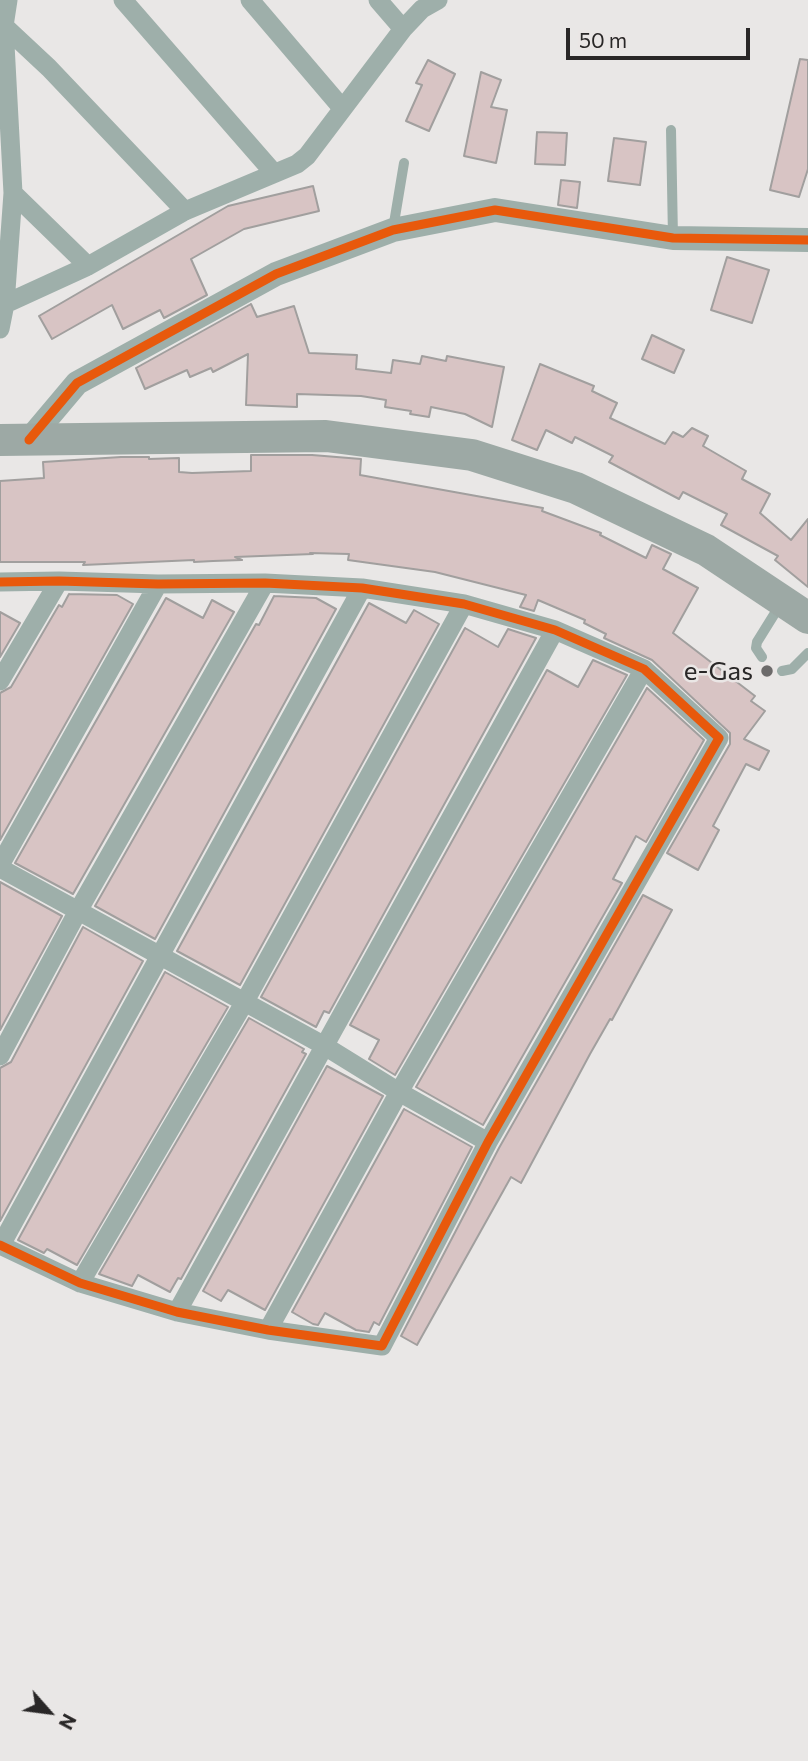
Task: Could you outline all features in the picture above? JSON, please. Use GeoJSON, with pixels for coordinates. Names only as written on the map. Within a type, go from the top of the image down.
{"type":"FeatureCollection","features":[{"type":"Feature","properties":{"kind":"main road"},"geometry":{"type":"LineString","coordinates":[[15,440],[326,436],[472,455],[576,488],[706,550],[795,610]]}},
{"type":"Feature","properties":{"kind":"street"},"geometry":{"type":"LineString","coordinates":[[0,330],[13,193],[2,27],[8,0]]}},
{"type":"Feature","properties":{"kind":"street"},"geometry":{"type":"LineString","coordinates":[[123,0],[273,172]]}},
{"type":"Feature","properties":{"kind":"street"},"geometry":{"type":"LineString","coordinates":[[250,0],[342,108]]}},
{"type":"Feature","properties":{"kind":"street"},"geometry":{"type":"LineString","coordinates":[[378,0],[403,29]]}},
{"type":"Feature","properties":{"kind":"street"},"geometry":{"type":"LineString","coordinates":[[2,303],[88,266],[185,211],[273,172],[298,164],[307,156],[403,29],[422,9],[438,0]]}},
{"type":"Feature","properties":{"kind":"street"},"geometry":{"type":"LineString","coordinates":[[2,27],[49,68],[185,211]]}},
{"type":"Feature","properties":{"kind":"street"},"geometry":{"type":"LineString","coordinates":[[13,193],[88,266]]}},
{"type":"Feature","properties":{"kind":"street"},"geometry":{"type":"LineString","coordinates":[[15,440],[77,383],[276,274],[393,230],[495,210],[673,238],[808,240]]}},
{"type":"Feature","properties":{"kind":"street"},"geometry":{"type":"LineString","coordinates":[[0,681],[60,581]]}},
{"type":"Feature","properties":{"kind":"street"},"geometry":{"type":"LineString","coordinates":[[0,582],[265,583],[362,587],[464,604],[555,630],[644,669],[719,738],[488,1142],[382,1346],[268,1330],[177,1312],[80,1283],[0,1245],[161,958],[362,587]]}},
{"type":"Feature","properties":{"kind":"street"},"geometry":{"type":"LineString","coordinates":[[0,1056],[78,911],[265,583]]}},
{"type":"Feature","properties":{"kind":"street"},"geometry":{"type":"LineString","coordinates":[[158,584],[0,867],[323,1045],[488,1142]]}},
{"type":"Feature","properties":{"kind":"street"},"geometry":{"type":"LineString","coordinates":[[80,1283],[244,1003],[464,604]]}},
{"type":"Feature","properties":{"kind":"street"},"geometry":{"type":"LineString","coordinates":[[177,1312],[555,630]]}},
{"type":"Feature","properties":{"kind":"street"},"geometry":{"type":"LineString","coordinates":[[268,1330],[399,1092],[644,669]]}},
{"type":"Feature","properties":{"kind":"lane"},"geometry":{"type":"LineString","coordinates":[[671,130],[673,238]]}},
{"type":"Feature","properties":{"kind":"lane"},"geometry":{"type":"LineString","coordinates":[[393,230],[404,163]]}},
{"type":"Feature","properties":{"kind":"lane"},"geometry":{"type":"LineString","coordinates":[[762,657],[756,648],[757,642],[795,610]]}},
{"type":"Feature","properties":{"kind":"lane"},"geometry":{"type":"LineString","coordinates":[[782,671],[792,669],[808,653]]}},
{"type":"Feature","properties":{"kind":"building"},"geometry":{"type":"Polygon","coordinates":[[[800,59],[808,60],[808,169],[799,197],[770,190],[800,59]]]}},
{"type":"Feature","properties":{"kind":"building"},"geometry":{"type":"Polygon","coordinates":[[[428,60],[455,74],[429,131],[406,121],[422,85],[416,83],[428,60]]]}},
{"type":"Feature","properties":{"kind":"building"},"geometry":{"type":"Polygon","coordinates":[[[481,72],[501,80],[491,107],[507,110],[496,163],[464,156],[481,72]]]}},
{"type":"Feature","properties":{"kind":"building"},"geometry":{"type":"Polygon","coordinates":[[[537,132],[567,133],[565,165],[535,164],[537,132]]]}},
{"type":"Feature","properties":{"kind":"building"},"geometry":{"type":"Polygon","coordinates":[[[614,138],[646,142],[640,185],[608,181],[614,138]]]}},
{"type":"Feature","properties":{"kind":"building"},"geometry":{"type":"Polygon","coordinates":[[[561,180],[580,182],[577,208],[558,205],[561,180]]]}},
{"type":"Feature","properties":{"kind":"building"},"geometry":{"type":"Polygon","coordinates":[[[313,186],[319,211],[244,229],[191,259],[207,295],[164,318],[160,310],[123,329],[112,305],[52,339],[39,316],[228,206],[313,186]]]}},
{"type":"Feature","properties":{"kind":"building"},"geometry":{"type":"Polygon","coordinates":[[[727,257],[769,270],[752,323],[711,310],[727,257]]]}},
{"type":"Feature","properties":{"kind":"building"},"geometry":{"type":"Polygon","coordinates":[[[251,304],[257,317],[294,306],[309,353],[357,355],[356,369],[391,373],[393,360],[420,364],[422,356],[446,361],[447,356],[504,367],[492,427],[465,414],[431,407],[429,417],[410,414],[411,411],[385,407],[386,400],[361,396],[297,394],[297,407],[246,405],[248,354],[213,372],[211,368],[190,377],[187,370],[145,389],[136,368],[251,304]]]}},
{"type":"Feature","properties":{"kind":"building"},"geometry":{"type":"Polygon","coordinates":[[[652,335],[684,350],[674,373],[642,359],[652,335]]]}},
{"type":"Feature","properties":{"kind":"building"},"geometry":{"type":"Polygon","coordinates":[[[540,364],[594,386],[592,391],[617,403],[610,418],[665,444],[673,432],[683,437],[692,428],[708,436],[703,446],[746,471],[742,479],[770,494],[760,513],[791,540],[808,519],[808,587],[775,560],[778,556],[721,525],[727,514],[683,492],[679,499],[609,462],[613,456],[575,437],[572,443],[546,430],[537,450],[512,440],[540,364]]]}},
{"type":"Feature","properties":{"kind":"building"},"geometry":{"type":"Polygon","coordinates":[[[251,455],[312,455],[361,459],[360,475],[543,508],[542,511],[601,533],[600,535],[646,558],[652,545],[671,554],[663,569],[698,588],[673,633],[755,696],[751,701],[765,711],[744,739],[769,751],[759,770],[746,764],[713,826],[719,830],[698,870],[667,853],[730,744],[730,733],[652,660],[604,638],[606,634],[584,623],[585,620],[538,600],[534,611],[520,607],[526,595],[435,572],[348,560],[349,554],[310,553],[313,554],[235,557],[242,560],[83,565],[85,562],[0,562],[0,481],[44,478],[43,462],[121,457],[179,458],[179,472],[192,473],[251,471],[251,455]]]}},
{"type":"Feature","properties":{"kind":"building"},"geometry":{"type":"Polygon","coordinates":[[[69,594],[117,595],[133,604],[0,840],[0,693],[11,687],[59,605],[62,607],[69,594]]]}},
{"type":"Feature","properties":{"kind":"building"},"geometry":{"type":"Polygon","coordinates":[[[274,596],[316,598],[336,609],[155,939],[95,906],[274,596]]]}},
{"type":"Feature","properties":{"kind":"building"},"geometry":{"type":"Polygon","coordinates":[[[166,598],[203,618],[212,600],[234,612],[73,894],[15,863],[166,598]]]}},
{"type":"Feature","properties":{"kind":"building"},"geometry":{"type":"Polygon","coordinates":[[[369,603],[406,623],[414,610],[439,624],[240,985],[177,951],[369,603]]]}},
{"type":"Feature","properties":{"kind":"building"},"geometry":{"type":"Polygon","coordinates":[[[0,612],[20,623],[0,657],[0,612]]]}},
{"type":"Feature","properties":{"kind":"building"},"geometry":{"type":"Polygon","coordinates":[[[465,628],[498,647],[508,629],[536,638],[329,1013],[324,1011],[316,1027],[261,997],[465,628]]]}},
{"type":"Feature","properties":{"kind":"building"},"geometry":{"type":"Polygon","coordinates":[[[593,660],[627,675],[395,1075],[369,1059],[379,1040],[350,1025],[547,670],[578,687],[593,660]]]}},
{"type":"Feature","properties":{"kind":"building"},"geometry":{"type":"Polygon","coordinates":[[[647,688],[704,740],[646,842],[636,836],[613,879],[622,883],[483,1125],[416,1087],[647,688]]]}},
{"type":"Feature","properties":{"kind":"building"},"geometry":{"type":"Polygon","coordinates":[[[0,882],[62,916],[0,1030],[0,882]]]}},
{"type":"Feature","properties":{"kind":"building"},"geometry":{"type":"Polygon","coordinates":[[[643,895],[672,910],[521,1183],[511,1177],[417,1345],[401,1336],[499,1148],[643,895]]]}},
{"type":"Feature","properties":{"kind":"building"},"geometry":{"type":"Polygon","coordinates":[[[83,927],[143,961],[0,1221],[0,1068],[11,1062],[83,927]]]}},
{"type":"Feature","properties":{"kind":"building"},"geometry":{"type":"Polygon","coordinates":[[[165,972],[228,1007],[77,1265],[47,1249],[44,1253],[18,1240],[165,972]]]}},
{"type":"Feature","properties":{"kind":"building"},"geometry":{"type":"Polygon","coordinates":[[[249,1018],[304,1049],[302,1052],[306,1054],[181,1279],[178,1278],[170,1292],[138,1275],[132,1286],[99,1274],[249,1018]]]}},
{"type":"Feature","properties":{"kind":"building"},"geometry":{"type":"Polygon","coordinates":[[[327,1066],[383,1096],[265,1310],[228,1290],[221,1301],[203,1291],[327,1066]]]}},
{"type":"Feature","properties":{"kind":"building"},"geometry":{"type":"Polygon","coordinates":[[[404,1109],[472,1147],[379,1325],[374,1322],[369,1332],[356,1330],[325,1313],[318,1325],[313,1324],[292,1312],[404,1109]]]}},
{"type":"Feature","properties":{"kind":"cycle path"},"geometry":{"type":"LineString","coordinates":[[29,440],[77,383],[276,274],[393,230],[495,210],[673,238],[808,240]]}},
{"type":"Feature","properties":{"kind":"cycle path"},"geometry":{"type":"LineString","coordinates":[[0,582],[265,583],[362,588],[464,604],[555,630],[644,669],[719,738],[488,1142],[382,1346],[268,1330],[177,1312],[80,1283],[0,1245]]}},
{"type":"Feature","properties":{"kind":"place","name":"e-Gas"},"geometry":{"type":"Point","coordinates":[767,671]}}]}
